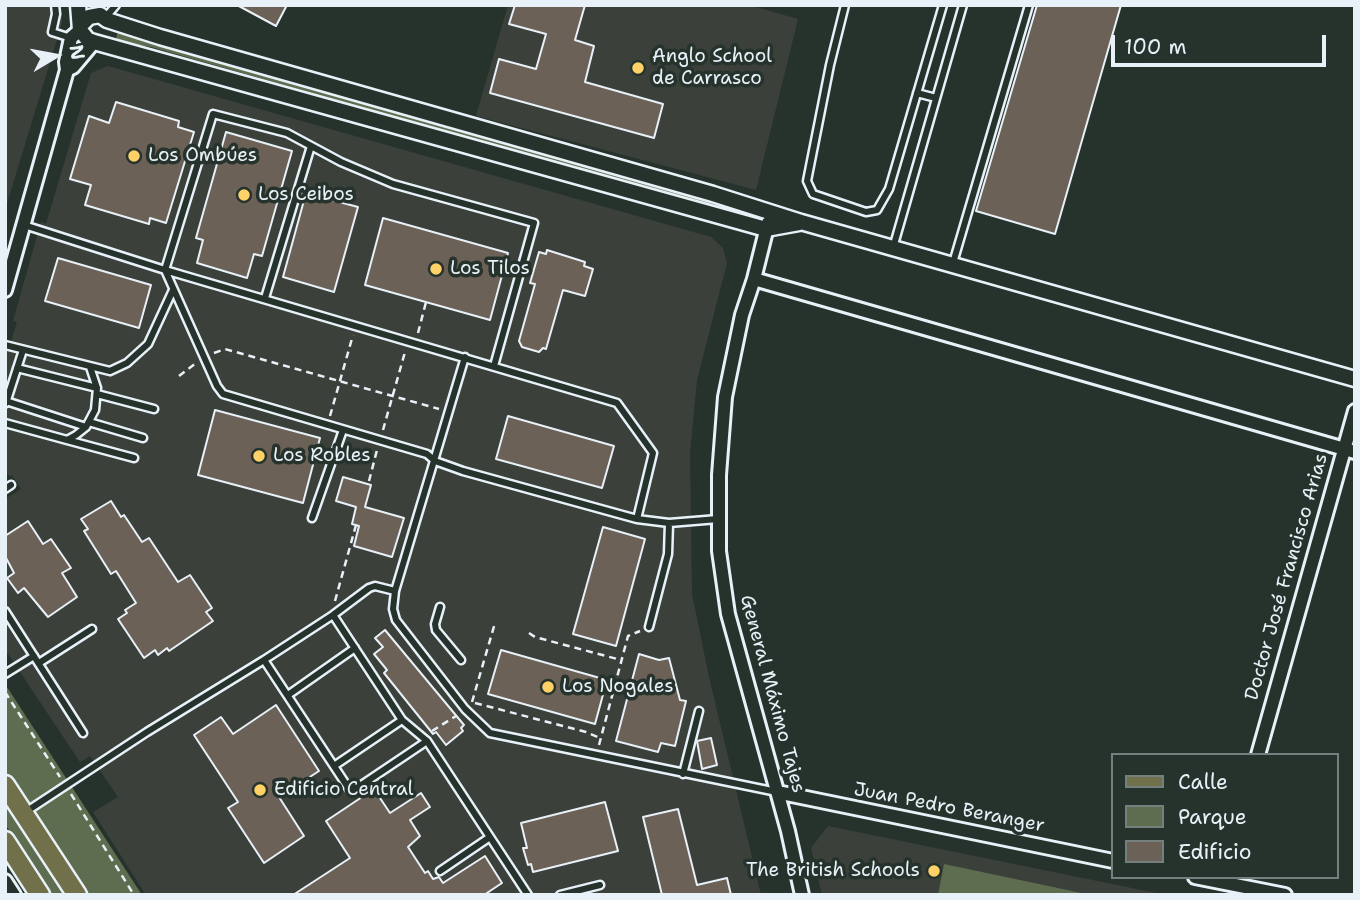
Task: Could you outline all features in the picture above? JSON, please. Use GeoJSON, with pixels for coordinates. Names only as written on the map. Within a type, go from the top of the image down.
{"type":"FeatureCollection","features":[{"type":"Feature","properties":{"kind":"main road"},"geometry":{"type":"LineString","coordinates":[[5,785],[77,895]]}},
{"type":"Feature","properties":{"kind":"main road"},"geometry":{"type":"LineString","coordinates":[[5,841],[40,895]]}},
{"type":"Feature","properties":{"kind":"street"},"geometry":{"type":"LineString","coordinates":[[78,5],[78,31],[94,43],[766,229],[801,222]]}},
{"type":"Feature","properties":{"kind":"street"},"geometry":{"type":"LineString","coordinates":[[67,70],[108,33],[101,14]]}},
{"type":"Feature","properties":{"kind":"street"},"geometry":{"type":"LineString","coordinates":[[5,290],[67,70],[66,62],[78,31],[89,17],[101,14],[801,222],[1355,379]]}},
{"type":"Feature","properties":{"kind":"street","name":"General Máximo Tajes"},"geometry":{"type":"LineString","coordinates":[[772,212],[742,315],[725,397],[718,519],[719,551],[728,614],[802,895]]}},
{"type":"Feature","properties":{"kind":"street"},"geometry":{"type":"LineString","coordinates":[[754,279],[1349,450]]}},
{"type":"Feature","properties":{"kind":"street","name":"Doctor José Francisco Arias"},"geometry":{"type":"LineString","coordinates":[[1259,753],[1349,450],[1355,411]]}},
{"type":"Feature","properties":{"kind":"street","name":"Juan Pedro Beranger"},"geometry":{"type":"LineString","coordinates":[[777,792],[1112,861]]}},
{"type":"Feature","properties":{"kind":"street"},"geometry":{"type":"LineString","coordinates":[[1214,879],[1242,882],[1285,895]]}},
{"type":"Feature","properties":{"kind":"street"},"geometry":{"type":"LineString","coordinates":[[5,881],[14,895]]}},
{"type":"Feature","properties":{"kind":"lane"},"geometry":{"type":"LineString","coordinates":[[55,5],[52,32],[78,31]]}},
{"type":"Feature","properties":{"kind":"lane"},"geometry":{"type":"LineString","coordinates":[[101,14],[116,5]]}},
{"type":"Feature","properties":{"kind":"lane"},"geometry":{"type":"LineString","coordinates":[[845,5],[807,181],[813,194],[866,212],[877,210],[890,189],[943,5]]}},
{"type":"Feature","properties":{"kind":"lane"},"geometry":{"type":"LineString","coordinates":[[893,248],[963,5]]}},
{"type":"Feature","properties":{"kind":"lane"},"geometry":{"type":"LineString","coordinates":[[952,265],[1029,5]]}},
{"type":"Feature","properties":{"kind":"lane"},"geometry":{"type":"LineString","coordinates":[[917,93],[936,98]]}},
{"type":"Feature","properties":{"kind":"lane"},"geometry":{"type":"LineString","coordinates":[[494,366],[534,223],[393,184],[341,162],[287,133],[213,114],[165,270],[223,394],[427,454],[435,461],[463,471],[637,519],[668,523],[718,519]]}},
{"type":"Feature","properties":{"kind":"lane"},"geometry":{"type":"LineString","coordinates":[[265,298],[311,146]]}},
{"type":"Feature","properties":{"kind":"lane"},"geometry":{"type":"LineString","coordinates":[[24,225],[165,270],[617,402],[653,453],[637,519]]}},
{"type":"Feature","properties":{"kind":"lane"},"geometry":{"type":"LineString","coordinates":[[5,345],[110,371],[127,363],[148,344],[173,290]]}},
{"type":"Feature","properties":{"kind":"lane"},"geometry":{"type":"LineString","coordinates":[[23,350],[6,403],[143,438]]}},
{"type":"Feature","properties":{"kind":"lane"},"geometry":{"type":"LineString","coordinates":[[465,357],[396,591],[393,609],[396,620],[465,709],[490,733],[777,792]]}},
{"type":"Feature","properties":{"kind":"lane"},"geometry":{"type":"LineString","coordinates":[[67,440],[88,424],[95,410],[97,391],[90,367]]}},
{"type":"Feature","properties":{"kind":"lane"},"geometry":{"type":"LineString","coordinates":[[18,368],[153,409]]}},
{"type":"Feature","properties":{"kind":"lane"},"geometry":{"type":"LineString","coordinates":[[5,423],[134,458]]}},
{"type":"Feature","properties":{"kind":"lane"},"geometry":{"type":"LineString","coordinates":[[313,518],[343,430]]}},
{"type":"Feature","properties":{"kind":"lane"},"geometry":{"type":"LineString","coordinates":[[649,627],[668,554],[668,523]]}},
{"type":"Feature","properties":{"kind":"lane"},"geometry":{"type":"LineString","coordinates":[[24,813],[333,615],[369,588],[375,586],[396,591]]}},
{"type":"Feature","properties":{"kind":"lane"},"geometry":{"type":"LineString","coordinates":[[440,607],[436,630],[461,660]]}},
{"type":"Feature","properties":{"kind":"lane"},"geometry":{"type":"LineString","coordinates":[[5,611],[83,733]]}},
{"type":"Feature","properties":{"kind":"lane"},"geometry":{"type":"LineString","coordinates":[[333,615],[402,720],[426,739],[525,894]]}},
{"type":"Feature","properties":{"kind":"lane"},"geometry":{"type":"LineString","coordinates":[[39,663],[92,629]]}},
{"type":"Feature","properties":{"kind":"lane"},"geometry":{"type":"LineString","coordinates":[[288,695],[355,648]]}},
{"type":"Feature","properties":{"kind":"lane"},"geometry":{"type":"LineString","coordinates":[[5,674],[34,656]]}},
{"type":"Feature","properties":{"kind":"lane"},"geometry":{"type":"LineString","coordinates":[[264,660],[351,792],[426,739]]}},
{"type":"Feature","properties":{"kind":"lane"},"geometry":{"type":"LineString","coordinates":[[683,774],[699,711]]}},
{"type":"Feature","properties":{"kind":"lane"},"geometry":{"type":"LineString","coordinates":[[334,766],[402,720]]}},
{"type":"Feature","properties":{"kind":"lane"},"geometry":{"type":"LineString","coordinates":[[440,870],[490,837]]}},
{"type":"Feature","properties":{"kind":"lane"},"geometry":{"type":"LineString","coordinates":[[560,895],[600,885]]}},
{"type":"Feature","properties":{"kind":"path"},"geometry":{"type":"LineString","coordinates":[[369,481],[405,352],[415,343],[426,302]]}},
{"type":"Feature","properties":{"kind":"path"},"geometry":{"type":"LineString","coordinates":[[327,426],[356,325]]}},
{"type":"Feature","properties":{"kind":"path"},"geometry":{"type":"LineString","coordinates":[[179,376],[205,357],[225,349],[449,412]]}},
{"type":"Feature","properties":{"kind":"path"},"geometry":{"type":"LineString","coordinates":[[333,615],[356,525]]}},
{"type":"Feature","properties":{"kind":"path"},"geometry":{"type":"LineString","coordinates":[[465,709],[472,702],[495,623]]}},
{"type":"Feature","properties":{"kind":"path"},"geometry":{"type":"LineString","coordinates":[[597,756],[628,636],[649,627]]}},
{"type":"Feature","properties":{"kind":"path"},"geometry":{"type":"LineString","coordinates":[[529,633],[621,660]]}},
{"type":"Feature","properties":{"kind":"path"},"geometry":{"type":"LineString","coordinates":[[472,702],[600,738]]}},
{"type":"Feature","properties":{"kind":"path"},"geometry":{"type":"LineString","coordinates":[[426,739],[457,716]]}},
{"type":"Feature","properties":{"kind":"shaded area"},"geometry":{"type":"Polygon","coordinates":[[[5,5],[62,5],[62,23],[5,210],[5,5]]]}},
{"type":"Feature","properties":{"kind":"shaded area","name":"Anglo School de Carrasco"},"geometry":{"type":"Polygon","coordinates":[[[508,5],[749,5],[798,19],[756,190],[476,116],[508,5]]]}},
{"type":"Feature","properties":{"kind":"shaded area"},"geometry":{"type":"Polygon","coordinates":[[[108,66],[711,237],[723,248],[727,263],[697,380],[690,453],[692,594],[761,895],[146,895],[93,812],[118,797],[90,756],[80,762],[8,654],[5,654],[5,499],[21,489],[12,475],[9,476],[5,470],[5,360],[17,322],[13,321],[41,222],[46,224],[91,73],[108,66]]]}},
{"type":"Feature","properties":{"kind":"shaded area","name":"The British Schools"},"geometry":{"type":"Polygon","coordinates":[[[828,826],[1166,895],[822,895],[811,848],[828,826]]]}},
{"type":"Feature","properties":{"kind":"green space"},"geometry":{"type":"Polygon","coordinates":[[[118,30],[155,45],[758,216],[760,219],[151,47],[118,41],[118,30]]]}},
{"type":"Feature","properties":{"kind":"green space"},"geometry":{"type":"Polygon","coordinates":[[[5,684],[142,895],[80,895],[5,777],[5,684]]]}},
{"type":"Feature","properties":{"kind":"green space"},"geometry":{"type":"Polygon","coordinates":[[[5,800],[66,895],[51,895],[5,824],[5,800]]]}},
{"type":"Feature","properties":{"kind":"green space"},"geometry":{"type":"Polygon","coordinates":[[[944,864],[1091,895],[938,895],[944,864]]]}},
{"type":"Feature","properties":{"kind":"building"},"geometry":{"type":"Polygon","coordinates":[[[237,5],[287,5],[276,26],[237,5]]]}},
{"type":"Feature","properties":{"kind":"building"},"geometry":{"type":"Polygon","coordinates":[[[515,5],[585,5],[575,40],[594,46],[585,82],[663,104],[654,138],[490,93],[499,59],[536,69],[546,34],[509,24],[515,5]]]}},
{"type":"Feature","properties":{"kind":"building"},"geometry":{"type":"Polygon","coordinates":[[[1037,5],[1121,5],[1055,234],[976,211],[1037,5]]]}},
{"type":"Feature","properties":{"kind":"building","name":"Los Ombúes"},"geometry":{"type":"Polygon","coordinates":[[[116,102],[179,121],[178,127],[194,132],[166,223],[150,218],[149,224],[85,205],[91,185],[70,179],[89,116],[109,123],[116,102]]]}},
{"type":"Feature","properties":{"kind":"building","name":"Los Ceibos"},"geometry":{"type":"Polygon","coordinates":[[[226,132],[292,151],[262,256],[254,254],[247,278],[197,263],[203,240],[196,238],[226,132]]]}},
{"type":"Feature","properties":{"kind":"building"},"geometry":{"type":"Polygon","coordinates":[[[306,193],[358,207],[334,292],[283,277],[306,193]]]}},
{"type":"Feature","properties":{"kind":"building","name":"Los Tilos"},"geometry":{"type":"Polygon","coordinates":[[[383,218],[508,253],[490,320],[365,285],[383,218]]]}},
{"type":"Feature","properties":{"kind":"building"},"geometry":{"type":"Polygon","coordinates":[[[547,250],[585,262],[584,266],[593,269],[585,296],[563,290],[546,349],[543,348],[539,352],[522,347],[519,341],[535,284],[530,283],[539,252],[546,254],[547,250]]]}},
{"type":"Feature","properties":{"kind":"building"},"geometry":{"type":"Polygon","coordinates":[[[58,258],[151,285],[139,328],[45,301],[58,258]]]}},
{"type":"Feature","properties":{"kind":"building","name":"Los Robles"},"geometry":{"type":"Polygon","coordinates":[[[215,410],[320,438],[303,503],[198,475],[215,410]]]}},
{"type":"Feature","properties":{"kind":"building"},"geometry":{"type":"Polygon","coordinates":[[[508,416],[614,446],[602,488],[496,459],[508,416]]]}},
{"type":"Feature","properties":{"kind":"building"},"geometry":{"type":"Polygon","coordinates":[[[343,477],[371,485],[365,507],[404,518],[392,557],[354,546],[359,526],[352,524],[356,507],[336,501],[343,477]]]}},
{"type":"Feature","properties":{"kind":"building"},"geometry":{"type":"Polygon","coordinates":[[[111,501],[142,542],[149,538],[178,582],[190,575],[212,608],[206,612],[213,621],[169,651],[167,648],[158,655],[155,650],[144,658],[118,619],[136,603],[116,571],[111,574],[84,531],[88,529],[81,519],[111,501]]]}},
{"type":"Feature","properties":{"kind":"building"},"geometry":{"type":"Polygon","coordinates":[[[28,521],[43,544],[51,539],[71,568],[62,573],[77,597],[48,617],[24,588],[18,593],[7,578],[14,573],[5,556],[5,536],[28,521]]]}},
{"type":"Feature","properties":{"kind":"building"},"geometry":{"type":"Polygon","coordinates":[[[603,527],[645,539],[616,646],[573,634],[603,527]]]}},
{"type":"Feature","properties":{"kind":"building"},"geometry":{"type":"Polygon","coordinates":[[[385,630],[464,725],[461,728],[463,731],[446,745],[436,732],[433,734],[384,673],[387,670],[374,654],[383,647],[375,638],[385,630]]]}},
{"type":"Feature","properties":{"kind":"building","name":"Los Nogales"},"geometry":{"type":"Polygon","coordinates":[[[501,650],[607,680],[595,724],[488,694],[501,650]]]}},
{"type":"Feature","properties":{"kind":"building"},"geometry":{"type":"Polygon","coordinates":[[[639,654],[659,660],[669,658],[680,700],[686,701],[675,746],[661,743],[658,752],[616,741],[639,654]]]}},
{"type":"Feature","properties":{"kind":"building","name":"Edificio Central"},"geometry":{"type":"Polygon","coordinates":[[[276,705],[319,771],[279,797],[304,836],[264,863],[228,808],[238,802],[194,735],[221,717],[233,734],[276,705]]]}},
{"type":"Feature","properties":{"kind":"building"},"geometry":{"type":"Polygon","coordinates":[[[711,738],[717,765],[702,769],[697,741],[711,738]]]}},
{"type":"Feature","properties":{"kind":"building"},"geometry":{"type":"Polygon","coordinates":[[[374,789],[390,813],[421,793],[430,807],[410,820],[420,836],[408,847],[425,873],[428,871],[433,879],[439,877],[443,883],[485,856],[502,883],[484,895],[293,895],[350,858],[326,821],[374,789]]]}},
{"type":"Feature","properties":{"kind":"building"},"geometry":{"type":"Polygon","coordinates":[[[605,802],[618,851],[533,872],[523,848],[527,848],[521,823],[605,802]]]}},
{"type":"Feature","properties":{"kind":"building"},"geometry":{"type":"Polygon","coordinates":[[[678,809],[697,885],[727,878],[731,895],[662,895],[643,817],[678,809]]]}},
{"type":"Feature","properties":{"kind":"place","name":"Anglo School de Carrasco"},"geometry":{"type":"Point","coordinates":[638,68]}},
{"type":"Feature","properties":{"kind":"place","name":"Los Ombúes"},"geometry":{"type":"Point","coordinates":[134,156]}},
{"type":"Feature","properties":{"kind":"place","name":"Los Ceibos"},"geometry":{"type":"Point","coordinates":[244,195]}},
{"type":"Feature","properties":{"kind":"place","name":"Los Tilos"},"geometry":{"type":"Point","coordinates":[436,269]}},
{"type":"Feature","properties":{"kind":"place","name":"Los Robles"},"geometry":{"type":"Point","coordinates":[259,456]}},
{"type":"Feature","properties":{"kind":"place","name":"Los Nogales"},"geometry":{"type":"Point","coordinates":[548,687]}},
{"type":"Feature","properties":{"kind":"place","name":"Edificio Central"},"geometry":{"type":"Point","coordinates":[260,790]}},
{"type":"Feature","properties":{"kind":"place","name":"The British Schools"},"geometry":{"type":"Point","coordinates":[934,871]}}]}
